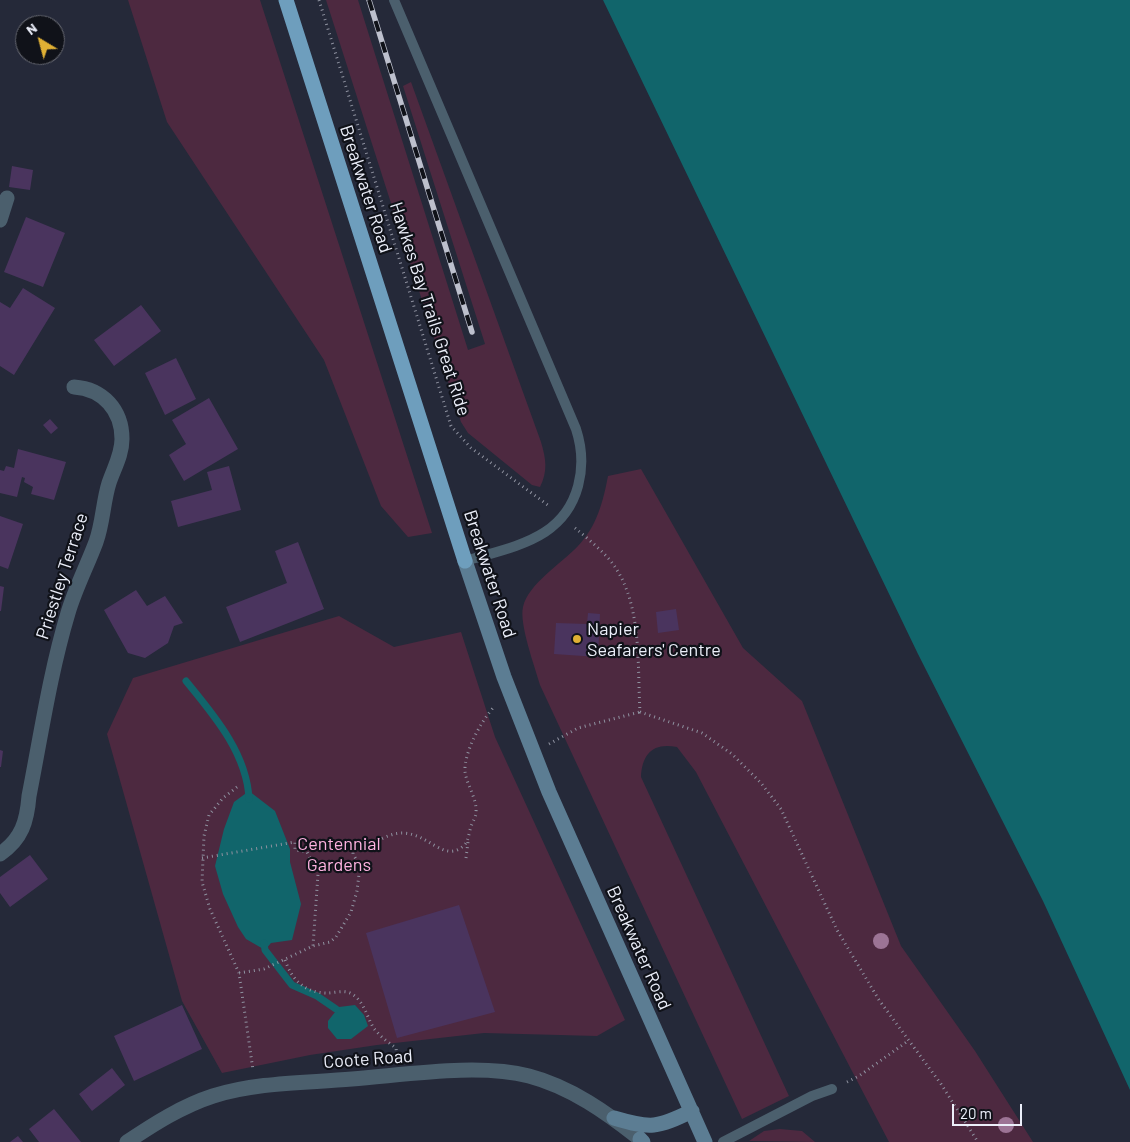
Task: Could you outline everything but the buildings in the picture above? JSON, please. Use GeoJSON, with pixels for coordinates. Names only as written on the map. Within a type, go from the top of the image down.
{"type":"FeatureCollection","features":[{"type":"Feature","properties":{"kind":"highway","name":"Breakwater Road"},"geometry":{"type":"LineString","coordinates":[[286,0],[466,561]]}},
{"type":"Feature","properties":{"kind":"main road","name":"Breakwater Road"},"geometry":{"type":"LineString","coordinates":[[466,561],[501,668],[533,752],[705,1142]]}},
{"type":"Feature","properties":{"kind":"main road","name":"Coote Road"},"geometry":{"type":"LineString","coordinates":[[614,1118],[640,1126],[655,1126],[692,1112]]}},
{"type":"Feature","properties":{"kind":"street"},"geometry":{"type":"LineString","coordinates":[[0,220],[7,198]]}},
{"type":"Feature","properties":{"kind":"street","name":"Priestley Terrace"},"geometry":{"type":"LineString","coordinates":[[0,854],[12,845],[27,819],[60,643],[68,611],[97,540],[109,483],[121,452],[121,426],[110,403],[104,396],[87,388],[74,387]]}},
{"type":"Feature","properties":{"kind":"street","name":"Coote Road"},"geometry":{"type":"LineString","coordinates":[[127,1142],[192,1104],[214,1096],[255,1088],[399,1075],[486,1072],[529,1076],[578,1096],[614,1118],[642,1140]]}},
{"type":"Feature","properties":{"kind":"lane"},"geometry":{"type":"LineString","coordinates":[[394,0],[579,439],[582,460],[580,480],[573,499],[562,516],[550,528],[536,537],[466,561]]}},
{"type":"Feature","properties":{"kind":"lane"},"geometry":{"type":"LineString","coordinates":[[723,1142],[812,1096],[832,1089]]}},
{"type":"Feature","properties":{"kind":"path","name":"Hawkes Bay Trails Great Ride"},"geometry":{"type":"LineString","coordinates":[[319,0],[451,426],[471,448],[562,516],[610,560],[624,586],[632,610],[636,635],[640,712]]}},
{"type":"Feature","properties":{"kind":"path"},"geometry":{"type":"LineString","coordinates":[[533,752],[578,728],[640,712],[702,733],[732,754],[761,783],[781,809],[837,930],[879,1000],[941,1084],[978,1142]]}},
{"type":"Feature","properties":{"kind":"path"},"geometry":{"type":"LineString","coordinates":[[466,858],[468,841],[476,812],[465,771],[468,755],[484,716]]}},
{"type":"Feature","properties":{"kind":"path"},"geometry":{"type":"LineString","coordinates":[[236,787],[223,798],[209,815],[204,836],[202,882],[210,909],[240,974],[255,1088]]}},
{"type":"Feature","properties":{"kind":"path"},"geometry":{"type":"LineString","coordinates":[[240,974],[283,961],[313,946],[330,942],[336,937],[351,912],[360,873],[360,866],[353,854],[353,846],[358,841],[376,843],[388,835],[403,832],[424,838],[442,850],[458,850],[468,841]]}},
{"type":"Feature","properties":{"kind":"path"},"geometry":{"type":"LineString","coordinates":[[202,858],[295,842],[295,850],[307,852],[318,874],[313,946]]}},
{"type":"Feature","properties":{"kind":"path"},"geometry":{"type":"LineString","coordinates":[[283,961],[298,983],[311,991],[348,992],[359,999],[374,1028],[383,1039],[396,1048],[399,1075]]}},
{"type":"Feature","properties":{"kind":"path"},"geometry":{"type":"LineString","coordinates":[[832,1089],[859,1076],[908,1041]]}},
{"type":"Feature","properties":{"kind":"green space"},"geometry":{"type":"Polygon","coordinates":[[[128,0],[260,0],[432,533],[408,537],[381,506],[324,360],[167,122],[128,0]]]}},
{"type":"Feature","properties":{"kind":"green space"},"geometry":{"type":"Polygon","coordinates":[[[326,0],[358,0],[468,350],[485,344],[403,86],[411,82],[541,442],[545,465],[540,487],[532,485],[468,433],[461,422],[326,0]]]}},
{"type":"Feature","properties":{"kind":"green space"},"geometry":{"type":"Polygon","coordinates":[[[641,469],[743,648],[802,701],[901,946],[975,1051],[1033,1142],[889,1142],[696,772],[677,747],[661,746],[655,748],[647,756],[641,777],[789,1096],[742,1119],[540,685],[523,624],[523,607],[531,590],[578,546],[595,522],[608,476],[641,469]]]}},
{"type":"Feature","properties":{"kind":"green space","name":"Centennial Gardens"},"geometry":{"type":"Polygon","coordinates":[[[339,616],[394,647],[461,632],[495,737],[625,1020],[597,1036],[484,1033],[377,1045],[310,1055],[222,1073],[182,1001],[107,734],[133,678],[339,616]]]}},
{"type":"Feature","properties":{"kind":"green space"},"geometry":{"type":"Polygon","coordinates":[[[780,1129],[802,1131],[815,1142],[749,1141],[764,1131],[780,1129]]]}},
{"type":"Feature","properties":{"kind":"shaded area"},"geometry":{"type":"Polygon","coordinates":[[[603,0],[1130,0],[1130,1090],[1043,901],[918,654],[603,0]]]}},
{"type":"Feature","properties":{"kind":"shaded area"},"geometry":{"type":"Polygon","coordinates":[[[249,791],[275,811],[290,849],[290,862],[301,904],[292,940],[271,943],[265,950],[246,939],[238,927],[223,894],[215,866],[224,829],[234,802],[249,791]]]}},
{"type":"Feature","properties":{"kind":"shaded area"},"geometry":{"type":"Polygon","coordinates":[[[355,1005],[364,1015],[368,1026],[351,1039],[337,1039],[328,1028],[328,1021],[339,1007],[355,1005]]]}},
{"type":"Feature","properties":{"kind":"waterway"},"geometry":{"type":"LineString","coordinates":[[186,681],[227,735],[242,766],[247,782],[249,799]]}},
{"type":"Feature","properties":{"kind":"waterway"},"geometry":{"type":"LineString","coordinates":[[264,943],[265,950],[292,985],[317,996],[336,1009]]}},
{"type":"Feature","properties":{"kind":"railway"},"geometry":{"type":"LineString","coordinates":[[369,0],[472,332]]}},
{"type":"Feature","properties":{"kind":"place","name":"Napier Seafarers' Centre"},"geometry":{"type":"Point","coordinates":[577,639]}}]}
